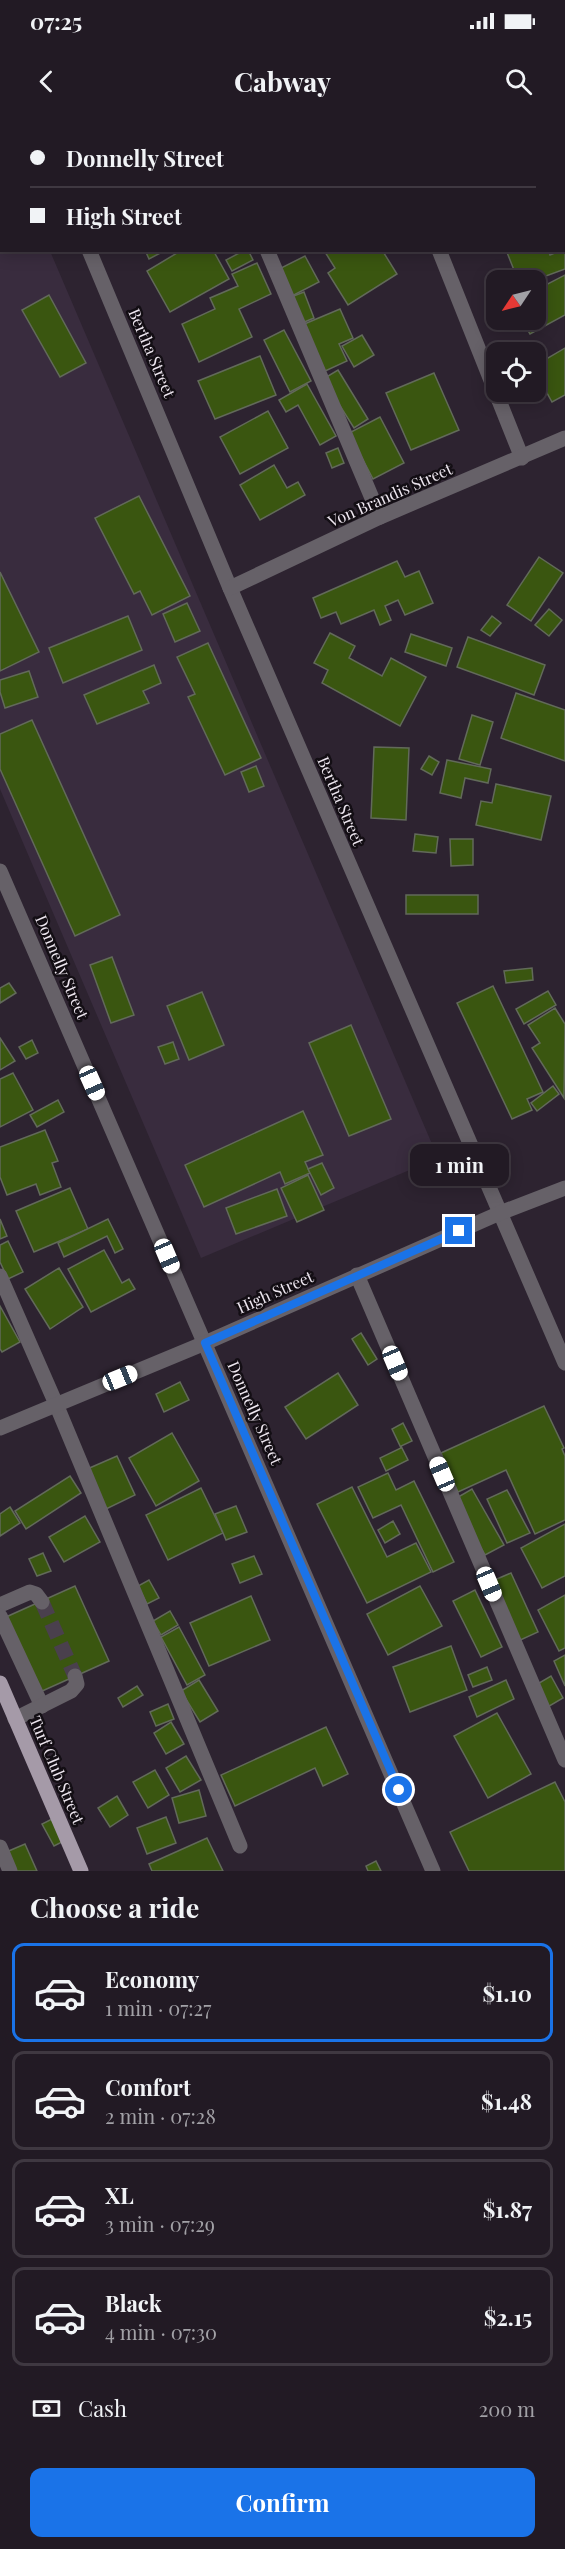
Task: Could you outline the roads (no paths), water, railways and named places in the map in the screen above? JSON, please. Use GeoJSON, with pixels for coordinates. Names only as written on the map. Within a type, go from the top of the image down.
{"type":"FeatureCollection","features":[{"type":"Feature","properties":{"kind":"main road","name":"Turf Club Street"},"geometry":{"type":"LineString","coordinates":[[0,1683],[81,1871]]}},
{"type":"Feature","properties":{"kind":"street","name":"Bertha Street"},"geometry":{"type":"LineString","coordinates":[[90,252],[230,588],[565,1363]]}},
{"type":"Feature","properties":{"kind":"street"},"geometry":{"type":"LineString","coordinates":[[268,252],[380,517]]}},
{"type":"Feature","properties":{"kind":"street"},"geometry":{"type":"LineString","coordinates":[[440,252],[522,459]]}},
{"type":"Feature","properties":{"kind":"street","name":"Von Brandis Street"},"geometry":{"type":"LineString","coordinates":[[230,588],[380,517],[522,459],[565,438]]}},
{"type":"Feature","properties":{"kind":"street","name":"Donnelly Street"},"geometry":{"type":"LineString","coordinates":[[0,871],[433,1871]]}},
{"type":"Feature","properties":{"kind":"street","name":"High Street"},"geometry":{"type":"LineString","coordinates":[[0,1428],[205,1343],[501,1213],[565,1188]]}},
{"type":"Feature","properties":{"kind":"street"},"geometry":{"type":"LineString","coordinates":[[357,1275],[565,1760]]}},
{"type":"Feature","properties":{"kind":"street"},"geometry":{"type":"LineString","coordinates":[[0,1276],[56,1404],[240,1846]]}},
{"type":"Feature","properties":{"kind":"street"},"geometry":{"type":"LineString","coordinates":[[0,1605],[30,1592],[36,1594],[42,1602]]}},
{"type":"Feature","properties":{"kind":"street"},"geometry":{"type":"LineString","coordinates":[[0,1616],[42,1706]]}},
{"type":"Feature","properties":{"kind":"street"},"geometry":{"type":"LineString","coordinates":[[15,1719],[74,1688],[75,1676]]}},
{"type":"Feature","properties":{"kind":"street"},"geometry":{"type":"LineString","coordinates":[[0,1847],[10,1871]]}},
{"type":"Feature","properties":{"kind":"tunnel"},"geometry":{"type":"LineString","coordinates":[[42,1602],[75,1676]]}}]}
